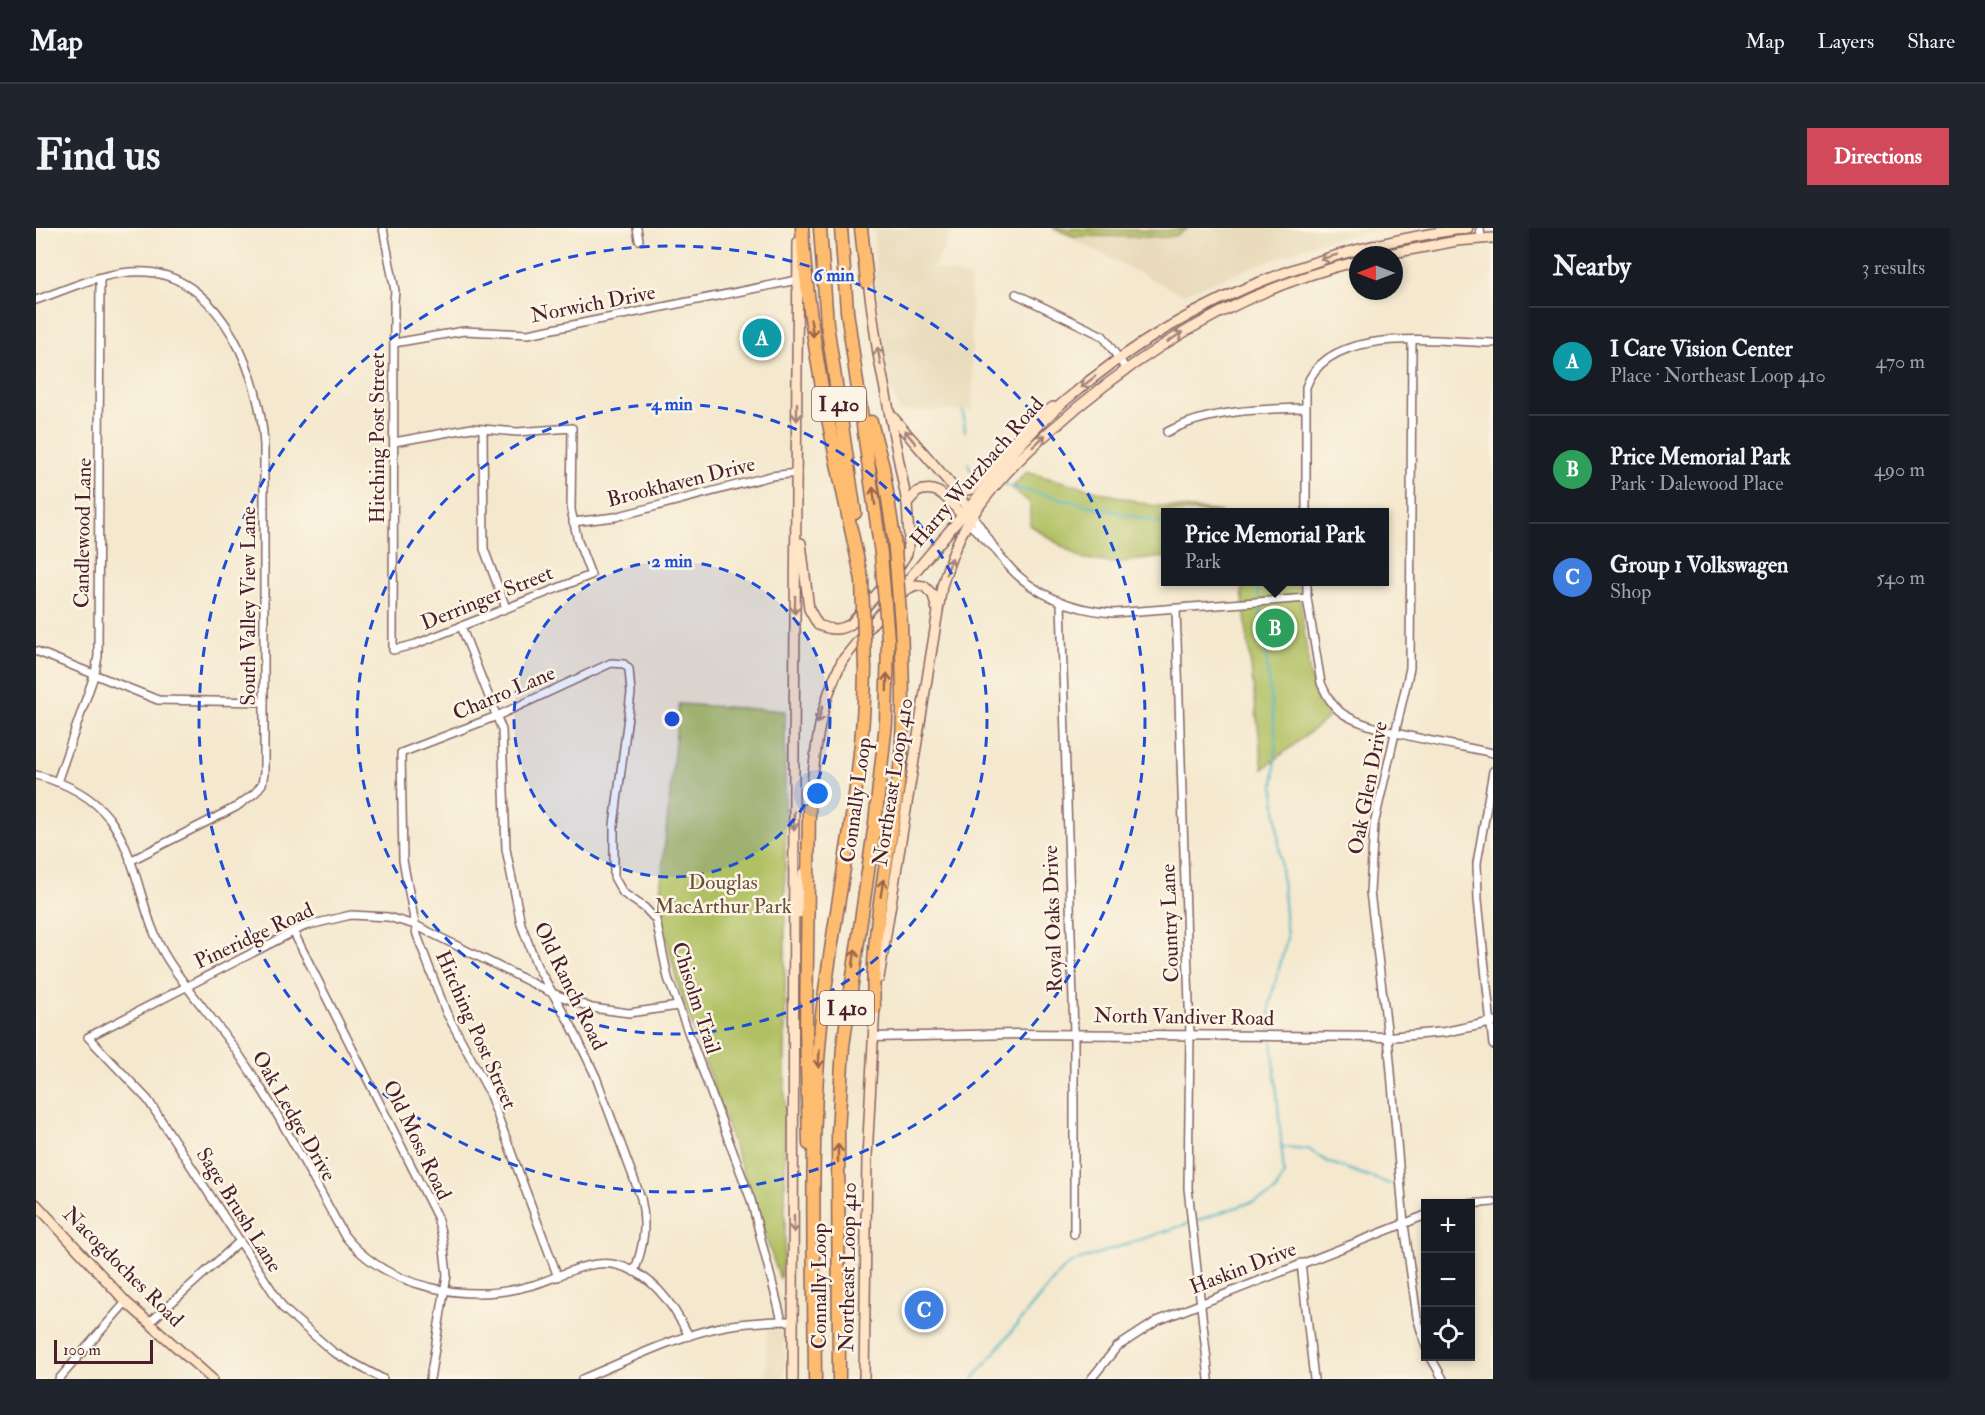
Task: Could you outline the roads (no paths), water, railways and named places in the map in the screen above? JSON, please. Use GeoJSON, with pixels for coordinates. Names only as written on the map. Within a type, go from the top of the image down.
{"type":"FeatureCollection","features":[{"type":"Feature","properties":{"kind":"highway"},"geometry":{"type":"LineString","coordinates":[[800,228],[816,354],[862,580]]}},
{"type":"Feature","properties":{"kind":"highway","name":"Connally Loop"},"geometry":{"type":"LineString","coordinates":[[815,1379],[814,1252],[820,1041],[857,789],[865,668],[862,580],[827,324],[820,228]]}},
{"type":"Feature","properties":{"kind":"highway","name":"Connally Loop"},"geometry":{"type":"LineString","coordinates":[[839,1379],[838,1132],[843,1046],[875,823],[886,723],[888,640],[881,554],[847,311],[841,228]]}},
{"type":"Feature","properties":{"kind":"highway"},"geometry":{"type":"LineString","coordinates":[[861,228],[867,282]]}},
{"type":"Feature","properties":{"kind":"highway"},"geometry":{"type":"LineString","coordinates":[[855,362],[883,467],[894,538],[901,625],[902,740],[898,785],[875,930],[872,966],[874,1009]]}},
{"type":"Feature","properties":{"kind":"highway"},"geometry":{"type":"LineString","coordinates":[[809,809],[806,1026],[814,1252]]}},
{"type":"Feature","properties":{"kind":"main road"},"geometry":{"type":"LineString","coordinates":[[793,1379],[797,280],[800,228]]}},
{"type":"Feature","properties":{"kind":"main road"},"geometry":{"type":"LineString","coordinates":[[796,504],[809,609],[818,625],[841,630],[851,624],[907,554],[909,538],[907,503],[867,282],[867,228]]}},
{"type":"Feature","properties":{"kind":"main road","name":"Harry Wurzbach Road"},"geometry":{"type":"LineString","coordinates":[[1371,246],[1398,239],[1468,228]]}},
{"type":"Feature","properties":{"kind":"main road"},"geometry":{"type":"LineString","coordinates":[[1403,251],[1458,241],[1493,238]]}},
{"type":"Feature","properties":{"kind":"main road","name":"Harry Wurzbach Road"},"geometry":{"type":"LineString","coordinates":[[968,516],[1024,440],[1066,400],[1119,358],[1192,313],[1227,296],[1298,266],[1349,252]]}},
{"type":"Feature","properties":{"kind":"main road","name":"Harry Wurzbach Road"},"geometry":{"type":"LineString","coordinates":[[793,981],[818,723],[828,690],[842,661],[893,598],[1025,454],[1064,418],[1126,369],[1178,335],[1232,306],[1329,268],[1349,263]]}},
{"type":"Feature","properties":{"kind":"main road"},"geometry":{"type":"LineString","coordinates":[[957,492],[966,493],[972,489],[1028,425],[1066,400]]}},
{"type":"Feature","properties":{"kind":"main road"},"geometry":{"type":"LineString","coordinates":[[890,413],[957,492],[968,516]]}},
{"type":"Feature","properties":{"kind":"main road"},"geometry":{"type":"LineString","coordinates":[[907,503],[917,492],[935,489],[968,516]]}},
{"type":"Feature","properties":{"kind":"main road","name":"Northeast Loop 410"},"geometry":{"type":"LineString","coordinates":[[864,1379],[867,1158],[874,1009],[938,612],[948,567],[968,516]]}},
{"type":"Feature","properties":{"kind":"main road"},"geometry":{"type":"LineString","coordinates":[[893,598],[911,587],[924,586],[933,595],[938,612]]}},
{"type":"Feature","properties":{"kind":"main road","name":"Nacogdoches Road"},"geometry":{"type":"LineString","coordinates":[[36,1204],[126,1302],[210,1378]]}},
{"type":"Feature","properties":{"kind":"street","name":"Hitching Post Street"},"geometry":{"type":"LineString","coordinates":[[383,228],[394,280],[393,650]]}},
{"type":"Feature","properties":{"kind":"street"},"geometry":{"type":"LineString","coordinates":[[637,228],[639,240]]}},
{"type":"Feature","properties":{"kind":"street"},"geometry":{"type":"LineString","coordinates":[[1480,228],[1481,239]]}},
{"type":"Feature","properties":{"kind":"street"},"geometry":{"type":"LineString","coordinates":[[1455,230],[1458,241]]}},
{"type":"Feature","properties":{"kind":"street","name":"South Valley View Lane"},"geometry":{"type":"LineString","coordinates":[[100,278],[123,273],[148,272],[171,279],[198,292],[218,313],[231,333],[262,413],[264,445],[264,773],[262,784],[255,793],[236,807],[130,861]]}},
{"type":"Feature","properties":{"kind":"street"},"geometry":{"type":"LineString","coordinates":[[36,300],[100,278]]}},
{"type":"Feature","properties":{"kind":"street","name":"Candlewood Lane"},"geometry":{"type":"LineString","coordinates":[[57,782],[95,673],[98,656],[100,278]]}},
{"type":"Feature","properties":{"kind":"street","name":"Norwich Drive"},"geometry":{"type":"LineString","coordinates":[[394,343],[464,331],[528,334],[797,280]]}},
{"type":"Feature","properties":{"kind":"street"},"geometry":{"type":"LineString","coordinates":[[1016,294],[1103,336],[1126,369]]}},
{"type":"Feature","properties":{"kind":"street"},"geometry":{"type":"LineString","coordinates":[[1227,296],[1232,306]]}},
{"type":"Feature","properties":{"kind":"street"},"geometry":{"type":"LineString","coordinates":[[1306,508],[1305,408],[1309,380],[1317,365],[1344,349],[1375,342],[1493,343]]}},
{"type":"Feature","properties":{"kind":"street","name":"Oak Glen Drive"},"geometry":{"type":"LineString","coordinates":[[1412,342],[1411,658],[1374,825],[1370,859],[1373,926],[1388,1037],[1404,1224],[1421,1332]]}},
{"type":"Feature","properties":{"kind":"street"},"geometry":{"type":"LineString","coordinates":[[1167,432],[1200,420],[1235,413],[1305,408]]}},
{"type":"Feature","properties":{"kind":"street"},"geometry":{"type":"LineString","coordinates":[[394,442],[461,429],[518,432],[572,428],[573,522]]}},
{"type":"Feature","properties":{"kind":"street"},"geometry":{"type":"LineString","coordinates":[[483,429],[484,549],[506,608]]}},
{"type":"Feature","properties":{"kind":"street","name":"Brookhaven Drive"},"geometry":{"type":"LineString","coordinates":[[573,522],[615,517],[771,476],[797,473]]}},
{"type":"Feature","properties":{"kind":"street"},"geometry":{"type":"LineString","coordinates":[[968,516],[1019,575],[1043,594],[1061,603],[1083,609],[1113,613],[1307,598]]}},
{"type":"Feature","properties":{"kind":"street","name":"Derringer Street"},"geometry":{"type":"LineString","coordinates":[[393,650],[416,644],[591,574],[573,522]]}},
{"type":"Feature","properties":{"kind":"street"},"geometry":{"type":"LineString","coordinates":[[1307,586],[1319,677],[1326,694],[1337,709],[1353,719],[1395,731],[1493,753]]}},
{"type":"Feature","properties":{"kind":"street","name":"Royal Oaks Drive"},"geometry":{"type":"LineString","coordinates":[[1061,603],[1074,1034],[1074,1234]]}},
{"type":"Feature","properties":{"kind":"street","name":"Country Lane"},"geometry":{"type":"LineString","coordinates":[[1176,609],[1190,1035],[1190,1212],[1209,1379]]}},
{"type":"Feature","properties":{"kind":"street","name":"Old Ranch Road"},"geometry":{"type":"LineString","coordinates":[[461,626],[497,716],[504,741],[505,838],[512,887],[521,924],[537,966],[572,1027],[596,1077],[641,1198],[645,1219],[644,1240],[634,1272]]}},
{"type":"Feature","properties":{"kind":"street"},"geometry":{"type":"LineString","coordinates":[[36,651],[158,700],[264,702]]}},
{"type":"Feature","properties":{"kind":"street","name":"Charro Lane"},"geometry":{"type":"LineString","coordinates":[[401,753],[497,716],[611,663],[619,663]]}},
{"type":"Feature","properties":{"kind":"street","name":"Chisolm Trail"},"geometry":{"type":"LineString","coordinates":[[619,663],[629,669],[631,693],[616,802],[614,878],[622,893],[645,908],[656,920],[661,953],[678,1006],[751,1200],[782,1321]]}},
{"type":"Feature","properties":{"kind":"street","name":"Hitching Post Street"},"geometry":{"type":"LineString","coordinates":[[401,753],[401,838],[415,925],[425,962],[446,1012],[488,1090],[558,1277]]}},
{"type":"Feature","properties":{"kind":"street"},"geometry":{"type":"LineString","coordinates":[[1493,771],[1477,863],[1478,900],[1493,1045]]}},
{"type":"Feature","properties":{"kind":"street","name":"Oak Ledge Drive"},"geometry":{"type":"LineString","coordinates":[[36,774],[78,792],[102,810],[114,826],[130,861],[159,943],[187,987],[245,1063],[352,1245],[371,1262],[390,1273],[444,1289],[492,1293],[510,1291],[600,1264],[619,1265],[634,1272]]}},
{"type":"Feature","properties":{"kind":"street","name":"Pineridge Road"},"geometry":{"type":"LineString","coordinates":[[88,1037],[293,931],[322,920],[351,915],[388,917],[415,925],[575,1003],[629,1013],[678,1006]]}},
{"type":"Feature","properties":{"kind":"street","name":"Old Moss Road"},"geometry":{"type":"LineString","coordinates":[[293,931],[428,1195],[445,1248],[447,1275],[430,1379]]}},
{"type":"Feature","properties":{"kind":"street","name":"North Vandiver Road"},"geometry":{"type":"LineString","coordinates":[[873,1037],[1074,1034],[1388,1037],[1445,1032],[1492,1023]]}},
{"type":"Feature","properties":{"kind":"street","name":"Sage Brush Lane"},"geometry":{"type":"LineString","coordinates":[[88,1037],[148,1100],[284,1309],[310,1334],[356,1367],[382,1379]]}},
{"type":"Feature","properties":{"kind":"street"},"geometry":{"type":"LineString","coordinates":[[1475,1203],[1493,1202]]}},
{"type":"Feature","properties":{"kind":"street","name":"Haskin Drive"},"geometry":{"type":"LineString","coordinates":[[1091,1379],[1105,1359],[1129,1337],[1167,1316],[1421,1217]]}},
{"type":"Feature","properties":{"kind":"street"},"geometry":{"type":"LineString","coordinates":[[149,1323],[240,1241]]}},
{"type":"Feature","properties":{"kind":"street"},"geometry":{"type":"LineString","coordinates":[[1301,1263],[1314,1379]]}},
{"type":"Feature","properties":{"kind":"street"},"geometry":{"type":"LineString","coordinates":[[634,1272],[663,1294],[676,1310],[689,1336]]}},
{"type":"Feature","properties":{"kind":"street"},"geometry":{"type":"LineString","coordinates":[[59,1379],[126,1302]]}},
{"type":"Feature","properties":{"kind":"street"},"geometry":{"type":"LineString","coordinates":[[582,1379],[689,1336],[726,1326],[794,1321]]}},
{"type":"Feature","properties":{"kind":"street"},"geometry":{"type":"LineString","coordinates":[[1433,1361],[1443,1379]]}},
{"type":"Feature","properties":{"kind":"waterway"},"geometry":{"type":"LineString","coordinates":[[963,411],[965,431]]}},
{"type":"Feature","properties":{"kind":"waterway"},"geometry":{"type":"LineString","coordinates":[[968,463],[971,471],[977,475]]}},
{"type":"Feature","properties":{"kind":"waterway"},"geometry":{"type":"LineString","coordinates":[[1004,485],[1161,523]]}},
{"type":"Feature","properties":{"kind":"waterway"},"geometry":{"type":"LineString","coordinates":[[1257,586],[1259,599]]}},
{"type":"Feature","properties":{"kind":"waterway"},"geometry":{"type":"LineString","coordinates":[[1260,605],[1276,742],[1274,785],[1287,938],[1270,1003],[1271,1033]]}},
{"type":"Feature","properties":{"kind":"waterway"},"geometry":{"type":"LineString","coordinates":[[973,1379],[1059,1273],[1071,1263],[1267,1197],[1275,1192],[1284,1174],[1272,1038]]}},
{"type":"Feature","properties":{"kind":"waterway"},"geometry":{"type":"LineString","coordinates":[[1283,1147],[1308,1149],[1328,1162],[1390,1184]]}},
{"type":"Feature","properties":{"kind":"place","name":"I Care Vision Center"},"geometry":{"type":"Point","coordinates":[762,338]}},
{"type":"Feature","properties":{"kind":"place","name":"Price Memorial Park"},"geometry":{"type":"Point","coordinates":[1275,628]}},
{"type":"Feature","properties":{"kind":"place","name":"Group 1 Volkswagen"},"geometry":{"type":"Point","coordinates":[924,1310]}},
{"type":"Feature","properties":{"kind":"park label","name":"Douglas MacArthur Park"},"geometry":{"type":"Point","coordinates":[723,894]}}]}
